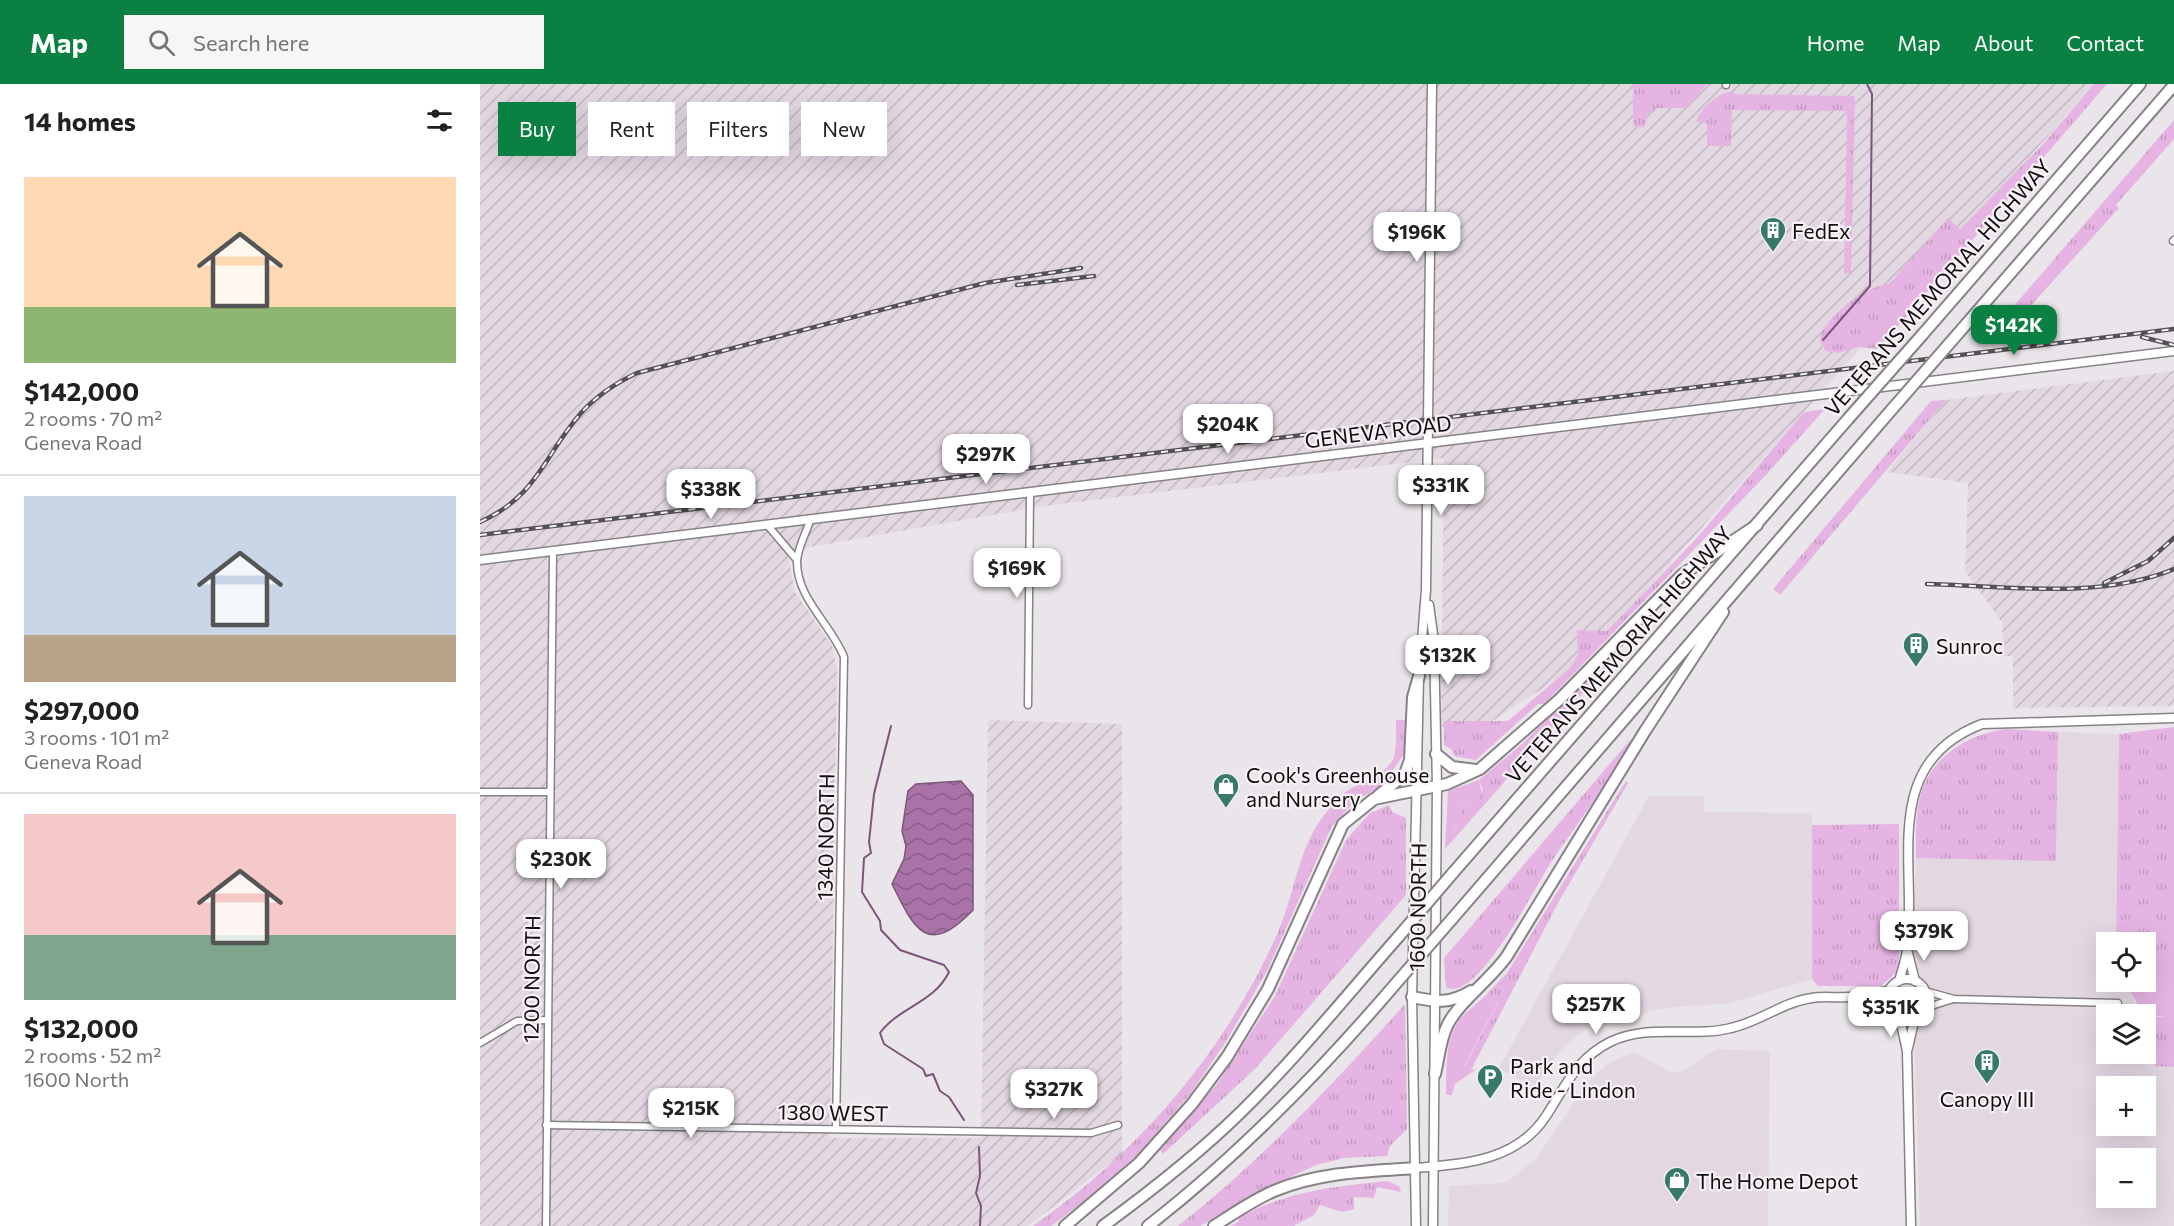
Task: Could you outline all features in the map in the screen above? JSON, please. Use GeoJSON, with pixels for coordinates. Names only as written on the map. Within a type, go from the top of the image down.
{"type":"FeatureCollection","features":[{"type":"Feature","properties":{"kind":"highway","name":"VETERANS MEMORIAL HIGHWAY"},"geometry":{"type":"LineString","coordinates":[[1103,1226],[1184,1163],[1239,1114],[1305,1045],[2140,84]]}},
{"type":"Feature","properties":{"kind":"highway"},"geometry":{"type":"LineString","coordinates":[[1148,1226],[1258,1133],[1315,1075],[2174,85]]}},
{"type":"Feature","properties":{"kind":"highway"},"geometry":{"type":"LineString","coordinates":[[1374,799],[1458,781],[1480,769],[1560,699],[1683,574],[1756,525]]}},
{"type":"Feature","properties":{"kind":"highway"},"geometry":{"type":"LineString","coordinates":[[1434,1074],[1448,1025],[1454,1015],[1507,956],[1645,731],[1747,576]]}},
{"type":"Feature","properties":{"kind":"highway"},"geometry":{"type":"LineString","coordinates":[[1065,1226],[1139,1163],[1192,1104],[1227,1057],[1272,980],[1343,824],[1405,774],[1410,760],[1413,697],[1419,676]]}},
{"type":"Feature","properties":{"kind":"highway"},"geometry":{"type":"LineString","coordinates":[[1436,754],[1452,767],[1470,771],[1480,769]]}},
{"type":"Feature","properties":{"kind":"highway"},"geometry":{"type":"LineString","coordinates":[[1412,997],[1434,1002],[1451,1001],[1484,984]]}},
{"type":"Feature","properties":{"kind":"highway"},"geometry":{"type":"LineString","coordinates":[[1214,1226],[1273,1191],[1296,1183],[1358,1172],[1416,1167]]}},
{"type":"Feature","properties":{"kind":"main road","name":"1600 NORTH"},"geometry":{"type":"LineString","coordinates":[[1416,1226],[1412,997],[1419,676],[1426,590],[1432,84]]}},
{"type":"Feature","properties":{"kind":"main road","name":"GENEVA ROAD"},"geometry":{"type":"LineString","coordinates":[[480,560],[553,553],[1429,442],[2174,351]]}},
{"type":"Feature","properties":{"kind":"main road","name":"1600 NORTH"},"geometry":{"type":"LineString","coordinates":[[1426,590],[1434,641],[1437,786],[1433,1226]]}},
{"type":"Feature","properties":{"kind":"main road"},"geometry":{"type":"LineString","coordinates":[[1416,1167],[1478,1161],[1515,1146],[1545,1118],[1566,1080],[1582,1061],[1600,1047],[1623,1036],[1651,1031],[1731,1028],[1803,1000],[1850,997],[1888,991],[1899,981],[1907,949],[1909,817],[1920,775],[1939,749],[1955,738],[1982,724],[2148,721],[2174,718]]}},
{"type":"Feature","properties":{"kind":"main road"},"geometry":{"type":"LineString","coordinates":[[1907,949],[1915,981],[1925,991],[1924,1008],[1916,1017],[1907,1051]]}},
{"type":"Feature","properties":{"kind":"main road"},"geometry":{"type":"LineString","coordinates":[[1899,981],[1915,981]]}},
{"type":"Feature","properties":{"kind":"main road"},"geometry":{"type":"LineString","coordinates":[[1888,991],[1888,1008]]}},
{"type":"Feature","properties":{"kind":"main road"},"geometry":{"type":"LineString","coordinates":[[1850,997],[1888,1008],[1900,1018],[1907,1051],[1911,1226]]}},
{"type":"Feature","properties":{"kind":"main road"},"geometry":{"type":"LineString","coordinates":[[1900,1018],[1916,1017]]}},
{"type":"Feature","properties":{"kind":"street"},"geometry":{"type":"LineString","coordinates":[[1028,705],[1030,493]]}},
{"type":"Feature","properties":{"kind":"street"},"geometry":{"type":"LineString","coordinates":[[797,560],[810,521]]}},
{"type":"Feature","properties":{"kind":"street"},"geometry":{"type":"LineString","coordinates":[[769,526],[797,560]]}},
{"type":"Feature","properties":{"kind":"street","name":"1200 NORTH"},"geometry":{"type":"LineString","coordinates":[[546,1226],[546,1020],[553,553]]}},
{"type":"Feature","properties":{"kind":"street","name":"1340 NORTH"},"geometry":{"type":"LineString","coordinates":[[797,560],[804,593],[835,636],[844,657],[836,1128]]}},
{"type":"Feature","properties":{"kind":"street"},"geometry":{"type":"LineString","coordinates":[[480,792],[550,792]]}},
{"type":"Feature","properties":{"kind":"street"},"geometry":{"type":"LineString","coordinates":[[1925,991],[1954,999],[2118,1003]]}},
{"type":"Feature","properties":{"kind":"street"},"geometry":{"type":"LineString","coordinates":[[1924,1008],[1954,999]]}},
{"type":"Feature","properties":{"kind":"street"},"geometry":{"type":"LineString","coordinates":[[480,1043],[517,1021],[546,1020]]}},
{"type":"Feature","properties":{"kind":"street","name":"1380 WEST"},"geometry":{"type":"LineString","coordinates":[[546,1125],[1091,1133],[1118,1125]]}},
{"type":"Feature","properties":{"kind":"shaded area"},"geometry":{"type":"Polygon","coordinates":[[[480,84],[2094,84],[1582,663],[1455,745],[1441,724],[1444,458],[1044,506],[787,551],[795,592],[832,646],[837,669],[830,1138],[981,1138],[988,720],[1122,724],[1122,1154],[1028,1226],[480,1226],[480,84]]]}},
{"type":"Feature","properties":{"kind":"shaded area"},"geometry":{"type":"Polygon","coordinates":[[[2174,371],[2174,706],[2013,708],[2013,656],[2004,656],[2002,622],[1965,571],[1968,483],[1887,472],[1946,400],[2174,371]]]}},
{"type":"Feature","properties":{"kind":"shaded area"},"geometry":{"type":"Polygon","coordinates":[[[2058,732],[2119,734],[2116,932],[2096,932],[2096,992],[2130,992],[2135,1004],[2096,1004],[2096,1064],[2155,1064],[2155,1066],[2174,1067],[2174,1226],[1920,1226],[1914,1033],[1922,1015],[1940,1007],[1941,992],[1924,985],[1913,962],[1916,858],[2056,860],[2058,732]]]}},
{"type":"Feature","properties":{"kind":"shaded area"},"geometry":{"type":"Polygon","coordinates":[[[1649,796],[1704,796],[1704,812],[1812,813],[1812,979],[1730,1003],[1665,1008],[1592,1024],[1564,1046],[1534,1088],[1499,1068],[1649,796]]]}},
{"type":"Feature","properties":{"kind":"shaded area"},"geometry":{"type":"Polygon","coordinates":[[[1716,1049],[1770,1051],[1768,1226],[1448,1226],[1449,1186],[1505,1183],[1535,1160],[1591,1078],[1610,1062],[1635,1052],[1670,1072],[1683,1071],[1716,1049]]]}},
{"type":"Feature","properties":{"kind":"green space"},"geometry":{"type":"Polygon","coordinates":[[[1633,84],[1707,84],[1687,108],[1657,108],[1647,115],[1645,127],[1633,126],[1633,84]]]}},
{"type":"Feature","properties":{"kind":"green space"},"geometry":{"type":"Polygon","coordinates":[[[2094,84],[2107,84],[1878,349],[1858,347],[1838,353],[1826,351],[1820,342],[1822,333],[1836,314],[1869,290],[1889,284],[1948,218],[1960,229],[2043,144],[2094,84]]]}},
{"type":"Feature","properties":{"kind":"green space"},"geometry":{"type":"Polygon","coordinates":[[[1733,91],[1734,94],[1855,96],[1851,273],[1844,274],[1847,111],[1732,110],[1731,146],[1707,146],[1707,123],[1696,122],[1706,106],[1715,98],[1733,91]]]}},
{"type":"Feature","properties":{"kind":"green space"},"geometry":{"type":"Polygon","coordinates":[[[2174,120],[2174,139],[2116,205],[2119,208],[2006,333],[1988,336],[2174,120]]]}},
{"type":"Feature","properties":{"kind":"green space"},"geometry":{"type":"Polygon","coordinates":[[[1946,400],[1780,595],[1773,589],[1931,401],[1946,400]]]}},
{"type":"Feature","properties":{"kind":"green space"},"geometry":{"type":"Polygon","coordinates":[[[1825,409],[1765,476],[1544,704],[1538,704],[1476,760],[1454,756],[1451,749],[1444,745],[1444,721],[1508,721],[1571,667],[1578,654],[1577,630],[1607,631],[1696,539],[1804,412],[1825,409]]]}},
{"type":"Feature","properties":{"kind":"green space"},"geometry":{"type":"Polygon","coordinates":[[[1618,649],[1620,651],[1455,838],[1453,829],[1458,824],[1462,804],[1473,801],[1483,790],[1479,780],[1521,745],[1618,649]]]}},
{"type":"Feature","properties":{"kind":"green space"},"geometry":{"type":"Polygon","coordinates":[[[1396,720],[1405,720],[1404,754],[1393,770],[1394,780],[1356,800],[1332,826],[1267,971],[1225,1043],[1191,1093],[1139,1153],[1093,1195],[1051,1226],[1033,1226],[1072,1197],[1144,1132],[1205,1058],[1257,976],[1278,932],[1300,864],[1317,825],[1343,794],[1379,774],[1390,764],[1396,748],[1396,720]]]}},
{"type":"Feature","properties":{"kind":"green space"},"geometry":{"type":"Polygon","coordinates":[[[2174,727],[2174,956],[2156,956],[2156,932],[2116,932],[2119,734],[2174,727]]]}},
{"type":"Feature","properties":{"kind":"green space"},"geometry":{"type":"Polygon","coordinates":[[[2006,729],[2058,732],[2056,861],[1916,858],[1918,805],[1932,770],[1952,750],[1965,742],[2006,729]]]}},
{"type":"Feature","properties":{"kind":"green space"},"geometry":{"type":"Polygon","coordinates":[[[1630,740],[1620,761],[1552,861],[1520,916],[1489,961],[1473,978],[1459,988],[1446,987],[1444,958],[1630,740]]]}},
{"type":"Feature","properties":{"kind":"green space"},"geometry":{"type":"Polygon","coordinates":[[[1479,780],[1482,794],[1477,800],[1462,804],[1460,821],[1453,829],[1455,838],[1445,849],[1448,791],[1479,780]]]}},
{"type":"Feature","properties":{"kind":"green space"},"geometry":{"type":"Polygon","coordinates":[[[1626,781],[1628,783],[1558,903],[1472,1068],[1464,1067],[1499,1001],[1484,997],[1507,973],[1626,781]]]}},
{"type":"Feature","properties":{"kind":"green space"},"geometry":{"type":"Polygon","coordinates":[[[1389,805],[1392,812],[1406,818],[1406,895],[1255,1069],[1163,1154],[1160,1150],[1217,1084],[1275,996],[1346,840],[1370,813],[1389,805]]]}},
{"type":"Feature","properties":{"kind":"green space"},"geometry":{"type":"Polygon","coordinates":[[[1899,824],[1899,970],[1881,986],[1818,986],[1812,979],[1812,825],[1899,824]]]}},
{"type":"Feature","properties":{"kind":"green space"},"geometry":{"type":"Polygon","coordinates":[[[2156,956],[2174,956],[2174,1017],[2156,1016],[2156,1004],[2138,1004],[2130,992],[2156,992],[2156,956]]]}},
{"type":"Feature","properties":{"kind":"green space"},"geometry":{"type":"Polygon","coordinates":[[[1484,997],[1499,1000],[1464,1066],[1475,1070],[1455,1084],[1452,1095],[1446,1095],[1450,1039],[1457,1021],[1484,997]]]}},
{"type":"Feature","properties":{"kind":"green space"},"geometry":{"type":"Polygon","coordinates":[[[1405,1004],[1407,1129],[1390,1146],[1387,1156],[1344,1158],[1316,1165],[1249,1197],[1200,1226],[1178,1226],[1268,1148],[1405,1004]]]}},
{"type":"Feature","properties":{"kind":"green space"},"geometry":{"type":"Polygon","coordinates":[[[2156,1017],[2174,1017],[2174,1067],[2155,1066],[2156,1017]]]}},
{"type":"Feature","properties":{"kind":"green space"},"geometry":{"type":"Polygon","coordinates":[[[1387,1181],[1399,1186],[1401,1192],[1377,1187],[1374,1198],[1354,1197],[1354,1209],[1342,1212],[1320,1205],[1314,1215],[1294,1226],[1231,1226],[1239,1221],[1238,1218],[1256,1209],[1292,1196],[1329,1188],[1387,1181]]]}},
{"type":"Feature","properties":{"kind":"water"},"geometry":{"type":"Polygon","coordinates":[[[961,781],[973,795],[973,910],[958,924],[945,932],[934,935],[924,932],[916,925],[892,884],[904,859],[906,846],[902,831],[908,791],[916,784],[961,781]]]}},
{"type":"Feature","properties":{"kind":"waterway"},"geometry":{"type":"LineString","coordinates":[[1823,340],[1870,286],[1872,94],[1867,84]]}},
{"type":"Feature","properties":{"kind":"waterway"},"geometry":{"type":"LineString","coordinates":[[891,726],[874,794],[869,842],[871,853],[864,858],[862,892],[880,921],[881,930],[900,950],[944,965],[949,972],[935,991],[897,1017],[880,1033],[884,1044],[923,1069],[926,1076],[933,1074],[940,1091],[949,1097],[964,1120]]}},
{"type":"Feature","properties":{"kind":"waterway"},"geometry":{"type":"LineString","coordinates":[[979,1147],[980,1176],[976,1193],[981,1206],[980,1226]]}},
{"type":"Feature","properties":{"kind":"railway"},"geometry":{"type":"LineString","coordinates":[[480,522],[499,512],[528,487],[568,429],[587,407],[607,390],[637,373],[985,283],[1081,268]]}},
{"type":"Feature","properties":{"kind":"railway"},"geometry":{"type":"LineString","coordinates":[[1017,285],[1094,276]]}},
{"type":"Feature","properties":{"kind":"railway"},"geometry":{"type":"LineString","coordinates":[[480,535],[2174,329]]}},
{"type":"Feature","properties":{"kind":"railway"},"geometry":{"type":"LineString","coordinates":[[2142,337],[2174,345]]}},
{"type":"Feature","properties":{"kind":"railway"},"geometry":{"type":"LineString","coordinates":[[2104,583],[2148,561],[2174,538]]}},
{"type":"Feature","properties":{"kind":"railway"},"geometry":{"type":"LineString","coordinates":[[1927,584],[2052,589],[2084,588],[2145,579],[2174,569]]}},
{"type":"Feature","properties":{"kind":"place","name":"FedEx"},"geometry":{"type":"Point","coordinates":[1773,253]}},
{"type":"Feature","properties":{"kind":"place","name":"Sunroc"},"geometry":{"type":"Point","coordinates":[1916,668]}},
{"type":"Feature","properties":{"kind":"place","name":"Cook's Greenhouse and Nursery"},"geometry":{"type":"Point","coordinates":[1226,809]}},
{"type":"Feature","properties":{"kind":"place","name":"Canopy III"},"geometry":{"type":"Point","coordinates":[1987,1085]}},
{"type":"Feature","properties":{"kind":"place","name":"Park and Ride - Lindon"},"geometry":{"type":"Point","coordinates":[1490,1100]}},
{"type":"Feature","properties":{"kind":"place","name":"The Home Depot"},"geometry":{"type":"Point","coordinates":[1677,1203]}}]}
